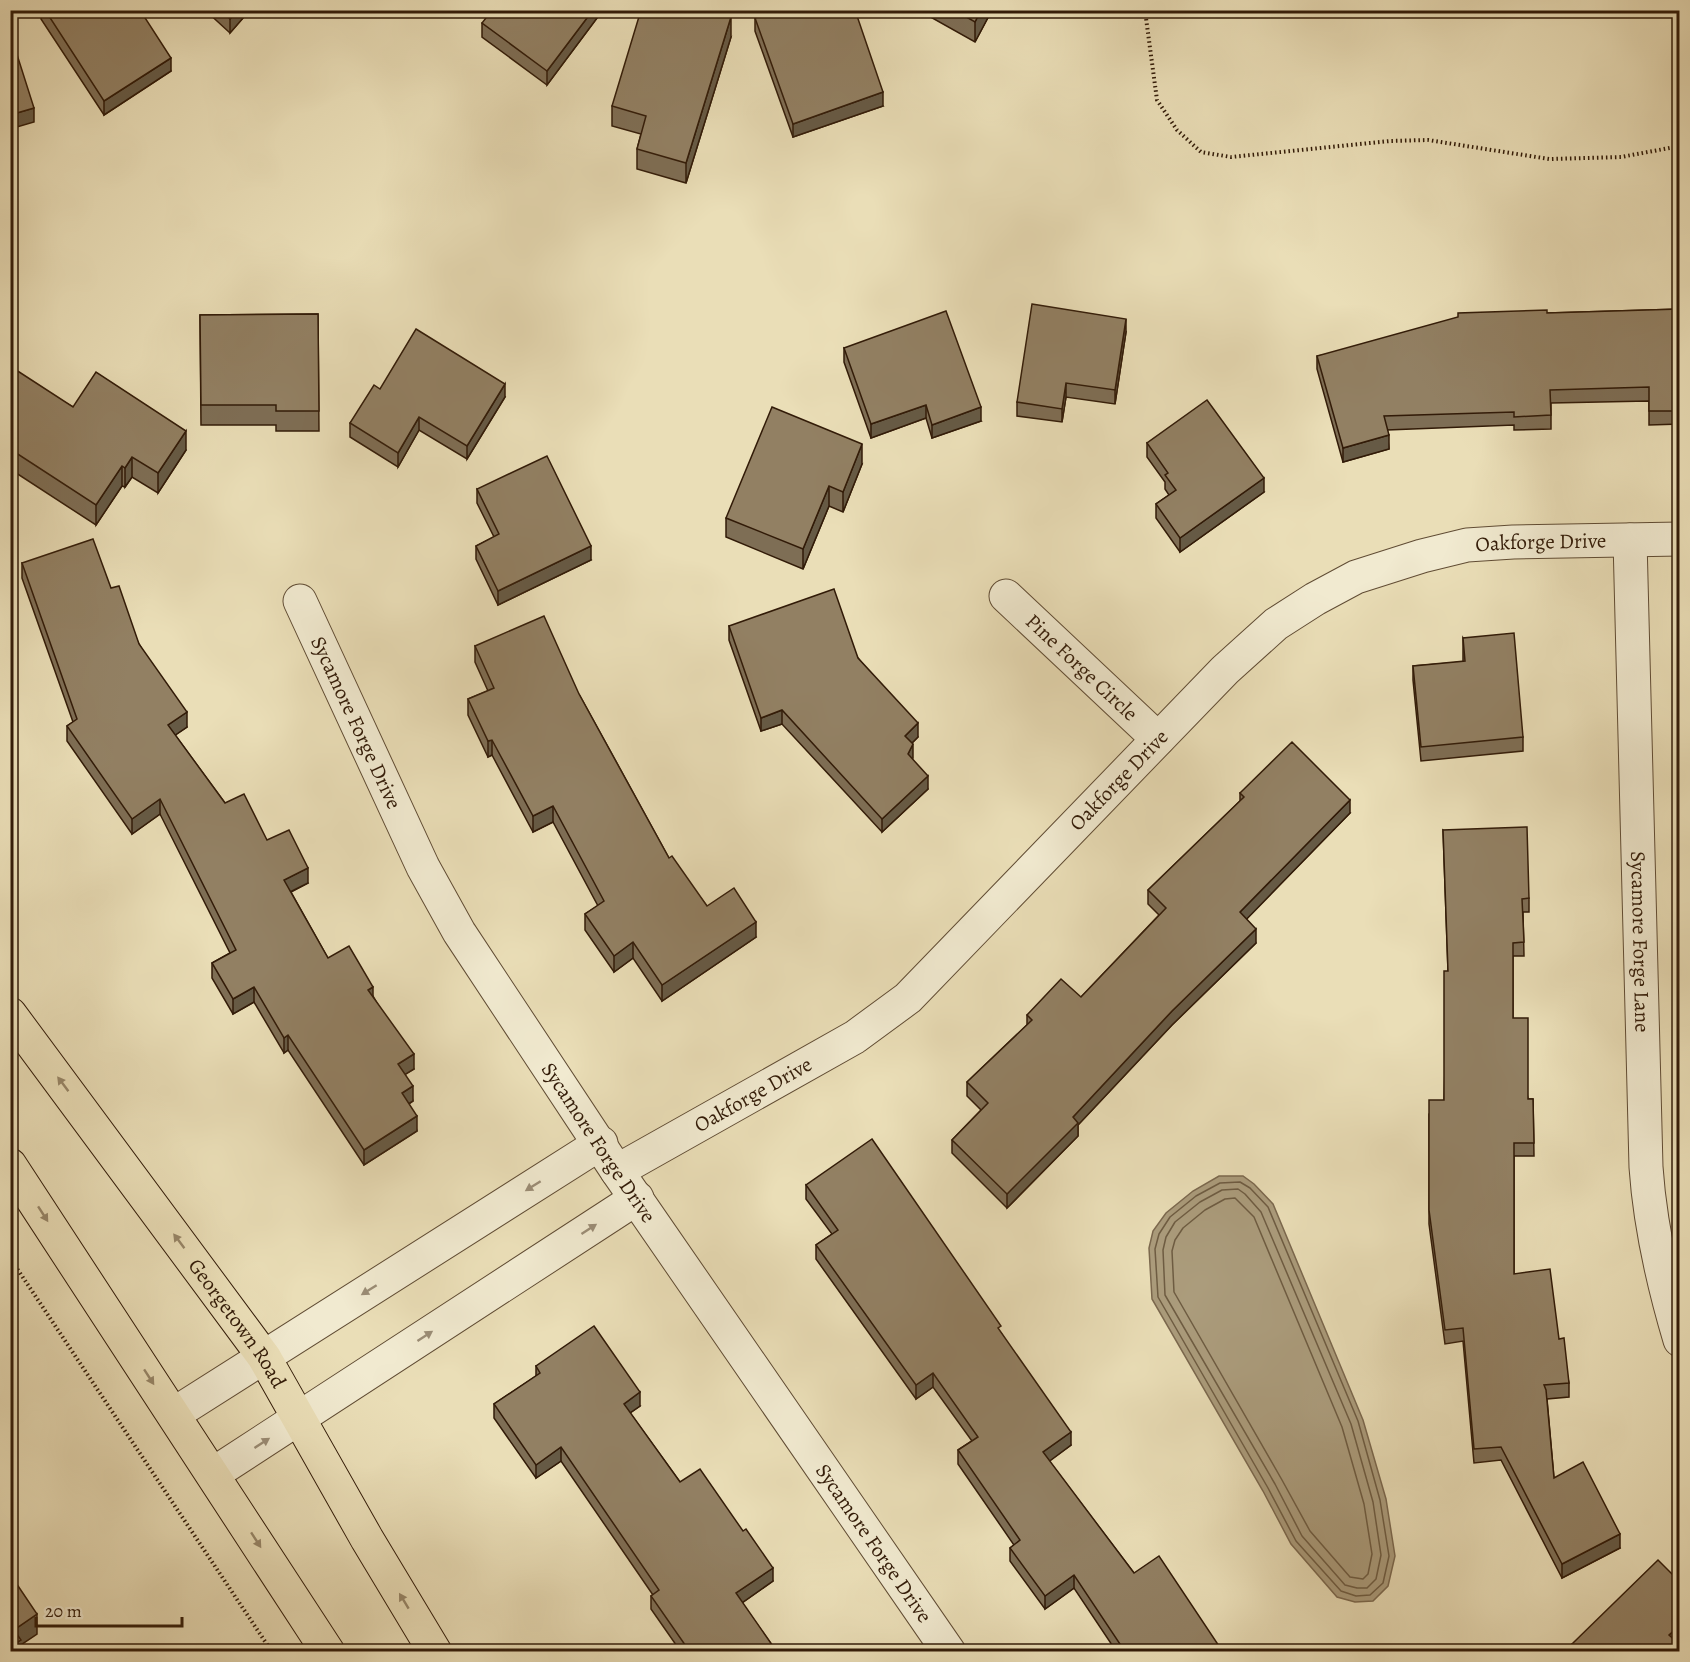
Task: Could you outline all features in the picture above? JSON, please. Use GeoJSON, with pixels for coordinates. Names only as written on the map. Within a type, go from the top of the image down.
{"type":"FeatureCollection","features":[{"type":"Feature","properties":{"kind":"main road","name":"Georgetown Road"},"geometry":{"type":"LineString","coordinates":[[10,1014],[264,1357],[367,1539],[435,1652]]}},
{"type":"Feature","properties":{"kind":"main road"},"geometry":{"type":"LineString","coordinates":[[10,1165],[328,1652]]}},
{"type":"Feature","properties":{"kind":"street","name":"Oakforge Drive"},"geometry":{"type":"LineString","coordinates":[[617,1171],[855,1037],[908,998],[1258,638],[1315,598],[1356,577],[1422,556],[1467,545],[1680,539]]}},
{"type":"Feature","properties":{"kind":"street","name":"Sycamore Forge Lane"},"geometry":{"type":"LineString","coordinates":[[1630,540],[1646,1167],[1660,1269],[1680,1340]]}},
{"type":"Feature","properties":{"kind":"street","name":"Pine Forge Circle"},"geometry":{"type":"LineString","coordinates":[[1006,596],[1158,739]]}},
{"type":"Feature","properties":{"kind":"street","name":"Sycamore Forge Drive"},"geometry":{"type":"LineString","coordinates":[[300,601],[444,907],[601,1143],[617,1171],[949,1652]]}},
{"type":"Feature","properties":{"kind":"street"},"geometry":{"type":"LineString","coordinates":[[174,1414],[601,1143]]}},
{"type":"Feature","properties":{"kind":"street"},"geometry":{"type":"LineString","coordinates":[[213,1474],[636,1198]]}},
{"type":"Feature","properties":{"kind":"path"},"geometry":{"type":"LineString","coordinates":[[1146,10],[1157,100],[1177,130],[1201,152],[1231,158],[1390,141],[1428,140],[1549,159],[1621,157],[1680,146]]}},
{"type":"Feature","properties":{"kind":"path"},"geometry":{"type":"LineString","coordinates":[[10,1258],[272,1652]]}},
{"type":"Feature","properties":{"kind":"water"},"geometry":{"type":"Polygon","coordinates":[[[1219,1176],[1243,1176],[1273,1204],[1363,1420],[1386,1499],[1395,1556],[1388,1586],[1373,1601],[1355,1602],[1337,1597],[1291,1544],[1152,1299],[1149,1248],[1153,1231],[1166,1213],[1193,1191],[1219,1176]]]}},
{"type":"Feature","properties":{"kind":"building"},"geometry":{"type":"Polygon","coordinates":[[[45,10],[140,10],[171,58],[104,101],[45,10]]]}},
{"type":"Feature","properties":{"kind":"building"},"geometry":{"type":"Polygon","coordinates":[[[221,10],[238,10],[230,19],[221,10]]]}},
{"type":"Feature","properties":{"kind":"building"},"geometry":{"type":"Polygon","coordinates":[[[492,10],[593,10],[547,71],[482,23],[492,10]]]}},
{"type":"Feature","properties":{"kind":"building"},"geometry":{"type":"Polygon","coordinates":[[[641,10],[708,10],[731,17],[686,163],[637,149],[646,116],[612,106],[641,10]]]}},
{"type":"Feature","properties":{"kind":"building"},"geometry":{"type":"Polygon","coordinates":[[[776,10],[855,10],[883,92],[793,124],[755,18],[776,10]]]}},
{"type":"Feature","properties":{"kind":"building"},"geometry":{"type":"Polygon","coordinates":[[[954,10],[981,10],[975,22],[954,10]]]}},
{"type":"Feature","properties":{"kind":"building"},"geometry":{"type":"Polygon","coordinates":[[[10,42],[13,42],[34,108],[10,115],[10,42]]]}},
{"type":"Feature","properties":{"kind":"building"},"geometry":{"type":"Polygon","coordinates":[[[1032,304],[1126,319],[1115,390],[1066,383],[1062,409],[1017,402],[1032,304]]]}},
{"type":"Feature","properties":{"kind":"building"},"geometry":{"type":"Polygon","coordinates":[[[1680,309],[1680,411],[1649,411],[1649,387],[1550,390],[1551,415],[1514,417],[1514,412],[1384,416],[1389,435],[1343,448],[1317,356],[1458,317],[1458,313],[1680,309]]]}},
{"type":"Feature","properties":{"kind":"building"},"geometry":{"type":"Polygon","coordinates":[[[946,311],[981,407],[932,425],[926,405],[871,424],[844,348],[946,311]]]}},
{"type":"Feature","properties":{"kind":"building"},"geometry":{"type":"Polygon","coordinates":[[[318,314],[319,411],[276,411],[276,405],[201,405],[200,315],[318,314]]]}},
{"type":"Feature","properties":{"kind":"building"},"geometry":{"type":"Polygon","coordinates":[[[416,329],[505,384],[467,446],[419,417],[398,453],[350,423],[374,385],[380,389],[416,329]]]}},
{"type":"Feature","properties":{"kind":"building"},"geometry":{"type":"Polygon","coordinates":[[[13,368],[73,407],[96,372],[186,431],[158,473],[132,457],[125,468],[122,466],[96,505],[10,449],[10,372],[13,368]]]}},
{"type":"Feature","properties":{"kind":"building"},"geometry":{"type":"Polygon","coordinates":[[[1207,400],[1264,478],[1180,538],[1156,504],[1176,490],[1165,475],[1168,473],[1147,443],[1207,400]]]}},
{"type":"Feature","properties":{"kind":"building"},"geometry":{"type":"Polygon","coordinates":[[[772,407],[862,444],[843,492],[829,486],[803,549],[726,518],[772,407]]]}},
{"type":"Feature","properties":{"kind":"building"},"geometry":{"type":"Polygon","coordinates":[[[547,456],[591,546],[498,591],[476,546],[499,534],[477,489],[547,456]]]}},
{"type":"Feature","properties":{"kind":"building"},"geometry":{"type":"Polygon","coordinates":[[[93,539],[111,588],[119,586],[139,644],[187,712],[168,725],[225,803],[244,794],[267,840],[289,830],[308,868],[284,880],[328,958],[349,946],[373,987],[368,990],[414,1054],[398,1064],[413,1086],[402,1093],[417,1116],[364,1150],[288,1035],[284,1038],[254,987],[233,999],[212,963],[236,950],[160,799],[132,819],[67,726],[77,719],[22,563],[93,539]]]}},
{"type":"Feature","properties":{"kind":"building"},"geometry":{"type":"Polygon","coordinates":[[[834,589],[858,658],[918,723],[905,736],[913,744],[908,754],[928,776],[882,819],[782,710],[761,718],[729,626],[834,589]]]}},
{"type":"Feature","properties":{"kind":"building"},"geometry":{"type":"Polygon","coordinates":[[[544,616],[579,694],[669,858],[672,856],[707,906],[734,888],[756,922],[662,985],[633,942],[614,956],[585,914],[604,901],[553,806],[533,816],[492,740],[488,741],[468,699],[494,688],[475,646],[544,616]]]}},
{"type":"Feature","properties":{"kind":"building"},"geometry":{"type":"Polygon","coordinates":[[[1514,633],[1523,737],[1421,747],[1413,666],[1465,661],[1463,638],[1514,633]]]}},
{"type":"Feature","properties":{"kind":"building"},"geometry":{"type":"Polygon","coordinates":[[[1292,742],[1350,800],[1240,912],[1256,929],[1172,1011],[1073,1117],[1078,1123],[1007,1194],[952,1140],[988,1103],[967,1082],[1032,1020],[1027,1015],[1061,979],[1081,997],[1166,908],[1148,890],[1244,797],[1240,793],[1292,742]]]}},
{"type":"Feature","properties":{"kind":"building"},"geometry":{"type":"Polygon","coordinates":[[[1527,827],[1529,898],[1522,899],[1524,942],[1513,943],[1513,1018],[1528,1018],[1528,1099],[1533,1099],[1534,1143],[1514,1143],[1514,1274],[1550,1269],[1559,1339],[1564,1338],[1569,1383],[1544,1385],[1554,1478],[1583,1462],[1620,1534],[1562,1564],[1501,1447],[1474,1449],[1463,1328],[1445,1330],[1429,1210],[1429,1100],[1444,1100],[1444,971],[1448,971],[1443,830],[1527,827]]]}},
{"type":"Feature","properties":{"kind":"building"},"geometry":{"type":"Polygon","coordinates":[[[872,1139],[1001,1326],[998,1328],[1071,1432],[1043,1452],[1134,1573],[1159,1556],[1223,1652],[1115,1652],[1122,1647],[1074,1575],[1045,1596],[1010,1548],[1020,1540],[958,1450],[978,1437],[933,1373],[916,1385],[816,1245],[838,1230],[806,1185],[872,1139]]]}},
{"type":"Feature","properties":{"kind":"building"},"geometry":{"type":"Polygon","coordinates":[[[594,1326],[640,1392],[624,1404],[680,1482],[700,1469],[743,1531],[746,1529],[773,1568],[736,1593],[777,1652],[690,1652],[651,1596],[659,1590],[561,1447],[536,1465],[494,1404],[540,1373],[536,1366],[594,1326]]]}},
{"type":"Feature","properties":{"kind":"building"},"geometry":{"type":"Polygon","coordinates":[[[1658,1560],[1680,1582],[1680,1625],[1669,1635],[1680,1645],[1680,1652],[1580,1652],[1572,1644],[1658,1560]]]}},
{"type":"Feature","properties":{"kind":"building"},"geometry":{"type":"Polygon","coordinates":[[[10,1574],[37,1614],[14,1630],[21,1640],[10,1647],[10,1574]]]}}]}
